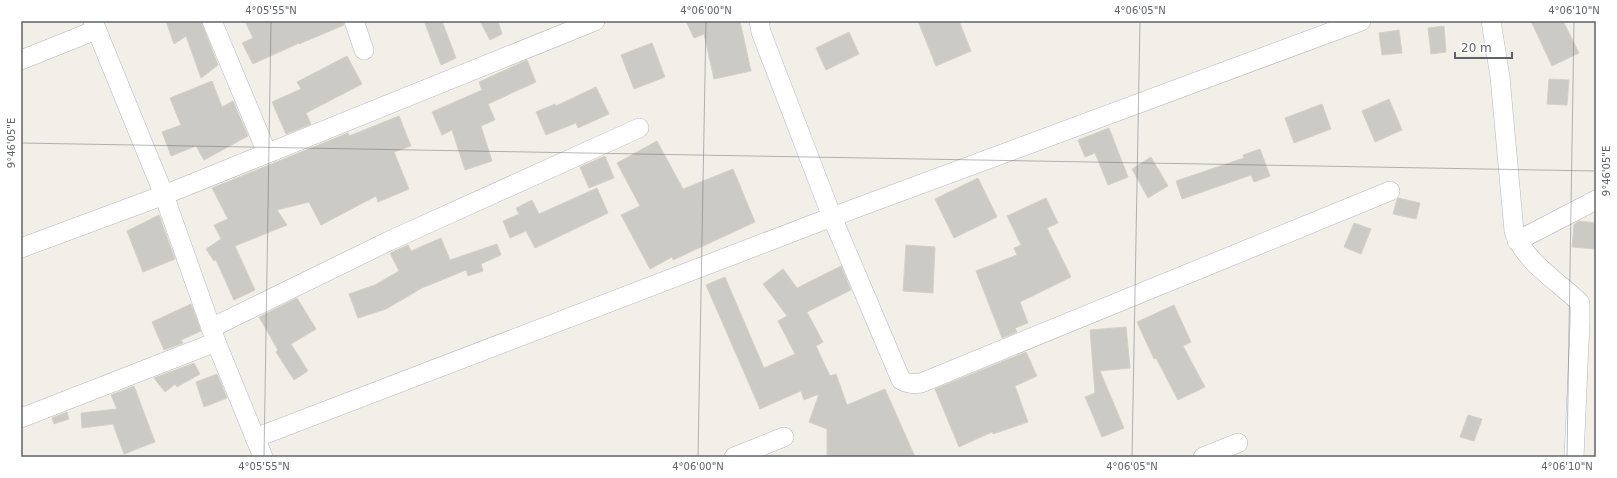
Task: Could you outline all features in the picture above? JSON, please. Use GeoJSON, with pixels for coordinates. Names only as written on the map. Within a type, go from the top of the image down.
{"type":"FeatureCollection","features":[{"type":"Feature","properties":{"kind":"street"},"geometry":{"type":"LineString","coordinates":[[212,21],[268,154]]}},
{"type":"Feature","properties":{"kind":"street"},"geometry":{"type":"LineString","coordinates":[[354,21],[364,50]]}},
{"type":"Feature","properties":{"kind":"street"},"geometry":{"type":"LineString","coordinates":[[21,248],[164,195],[268,154],[595,21]]}},
{"type":"Feature","properties":{"kind":"street"},"geometry":{"type":"LineString","coordinates":[[759,21],[832,217],[901,380],[914,384],[921,383],[1390,191]]}},
{"type":"Feature","properties":{"kind":"street"},"geometry":{"type":"LineString","coordinates":[[255,438],[832,217],[1361,21]]}},
{"type":"Feature","properties":{"kind":"street"},"geometry":{"type":"LineString","coordinates":[[1491,21],[1500,77],[1514,230],[1517,241],[1533,262],[1580,303],[1588,322],[1574,457]]}},
{"type":"Feature","properties":{"kind":"street"},"geometry":{"type":"LineString","coordinates":[[21,60],[94,26],[164,195],[214,335],[263,457]]}},
{"type":"Feature","properties":{"kind":"street"},"geometry":{"type":"LineString","coordinates":[[21,418],[214,335],[388,241],[639,128]]}},
{"type":"Feature","properties":{"kind":"street"},"geometry":{"type":"LineString","coordinates":[[1517,241],[1596,200]]}},
{"type":"Feature","properties":{"kind":"street"},"geometry":{"type":"LineString","coordinates":[[734,457],[784,437]]}},
{"type":"Feature","properties":{"kind":"street"},"geometry":{"type":"LineString","coordinates":[[1203,457],[1238,443]]}},
{"type":"Feature","properties":{"kind":"building"},"geometry":{"type":"Polygon","coordinates":[[[166,21],[201,21],[218,65],[201,78],[186,36],[174,44],[166,21]]]}},
{"type":"Feature","properties":{"kind":"building"},"geometry":{"type":"Polygon","coordinates":[[[245,21],[343,21],[344,25],[253,64],[242,43],[253,38],[245,21]]]}},
{"type":"Feature","properties":{"kind":"building"},"geometry":{"type":"Polygon","coordinates":[[[424,21],[442,21],[456,58],[441,65],[424,21]]]}},
{"type":"Feature","properties":{"kind":"building"},"geometry":{"type":"Polygon","coordinates":[[[480,21],[498,21],[502,34],[490,40],[480,21]]]}},
{"type":"Feature","properties":{"kind":"building"},"geometry":{"type":"Polygon","coordinates":[[[686,21],[740,21],[751,71],[714,79],[704,34],[694,38],[686,21]]]}},
{"type":"Feature","properties":{"kind":"building"},"geometry":{"type":"Polygon","coordinates":[[[918,21],[959,21],[971,51],[936,66],[918,21]]]}},
{"type":"Feature","properties":{"kind":"building"},"geometry":{"type":"Polygon","coordinates":[[[1531,21],[1563,21],[1579,53],[1552,66],[1531,21]]]}},
{"type":"Feature","properties":{"kind":"building"},"geometry":{"type":"Polygon","coordinates":[[[1444,26],[1446,52],[1431,54],[1428,28],[1444,26]]]}},
{"type":"Feature","properties":{"kind":"building"},"geometry":{"type":"Polygon","coordinates":[[[1399,30],[1402,53],[1382,55],[1379,33],[1399,30]]]}},
{"type":"Feature","properties":{"kind":"building"},"geometry":{"type":"Polygon","coordinates":[[[849,32],[859,54],[826,70],[816,48],[849,32]]]}},
{"type":"Feature","properties":{"kind":"building"},"geometry":{"type":"Polygon","coordinates":[[[652,43],[665,77],[634,89],[621,55],[652,43]]]}},
{"type":"Feature","properties":{"kind":"building"},"geometry":{"type":"Polygon","coordinates":[[[347,56],[362,84],[306,113],[311,124],[286,134],[272,102],[301,89],[297,82],[347,56]]]}},
{"type":"Feature","properties":{"kind":"building"},"geometry":{"type":"Polygon","coordinates":[[[527,60],[536,82],[488,104],[495,120],[481,126],[492,161],[465,170],[452,130],[442,135],[432,112],[482,90],[479,82],[527,60]]]}},
{"type":"Feature","properties":{"kind":"building"},"geometry":{"type":"Polygon","coordinates":[[[1549,79],[1569,80],[1567,105],[1547,104],[1549,79]]]}},
{"type":"Feature","properties":{"kind":"building"},"geometry":{"type":"Polygon","coordinates":[[[212,81],[222,107],[233,101],[248,136],[204,160],[196,146],[171,156],[162,132],[181,125],[170,98],[212,81]]]}},
{"type":"Feature","properties":{"kind":"building"},"geometry":{"type":"Polygon","coordinates":[[[596,87],[609,114],[578,128],[576,123],[546,135],[536,112],[555,104],[556,106],[596,87]]]}},
{"type":"Feature","properties":{"kind":"building"},"geometry":{"type":"Polygon","coordinates":[[[1389,99],[1402,130],[1375,142],[1362,111],[1389,99]]]}},
{"type":"Feature","properties":{"kind":"building"},"geometry":{"type":"Polygon","coordinates":[[[1322,104],[1331,129],[1294,143],[1285,118],[1322,104]]]}},
{"type":"Feature","properties":{"kind":"building"},"geometry":{"type":"Polygon","coordinates":[[[399,116],[411,146],[394,152],[409,189],[378,202],[376,196],[321,225],[309,202],[277,210],[287,225],[235,246],[255,290],[234,300],[216,260],[214,261],[206,249],[221,239],[214,225],[228,219],[212,188],[348,133],[349,136],[399,116]]]}},
{"type":"Feature","properties":{"kind":"building"},"geometry":{"type":"Polygon","coordinates":[[[1109,128],[1128,177],[1108,185],[1095,153],[1085,157],[1078,140],[1109,128]]]}},
{"type":"Feature","properties":{"kind":"building"},"geometry":{"type":"Polygon","coordinates":[[[657,141],[683,189],[733,169],[755,222],[673,260],[672,257],[650,269],[621,215],[640,206],[617,163],[657,141]]]}},
{"type":"Feature","properties":{"kind":"building"},"geometry":{"type":"Polygon","coordinates":[[[1260,149],[1270,176],[1254,182],[1251,175],[1182,199],[1176,181],[1244,158],[1243,155],[1260,149]]]}},
{"type":"Feature","properties":{"kind":"building"},"geometry":{"type":"Polygon","coordinates":[[[605,156],[614,178],[589,188],[580,167],[605,156]]]}},
{"type":"Feature","properties":{"kind":"building"},"geometry":{"type":"Polygon","coordinates":[[[1151,157],[1168,186],[1148,198],[1132,169],[1151,157]]]}},
{"type":"Feature","properties":{"kind":"building"},"geometry":{"type":"Polygon","coordinates":[[[978,178],[997,217],[954,238],[935,199],[978,178]]]}},
{"type":"Feature","properties":{"kind":"building"},"geometry":{"type":"Polygon","coordinates":[[[597,188],[608,213],[535,248],[526,231],[510,238],[503,221],[519,214],[516,208],[532,200],[539,214],[597,188]]]}},
{"type":"Feature","properties":{"kind":"building"},"geometry":{"type":"Polygon","coordinates":[[[1046,198],[1058,223],[1047,228],[1071,277],[1020,302],[1028,323],[1015,328],[1017,332],[1002,338],[976,271],[1017,255],[1014,248],[1021,245],[1007,216],[1046,198]]]}},
{"type":"Feature","properties":{"kind":"building"},"geometry":{"type":"Polygon","coordinates":[[[1398,198],[1420,203],[1416,219],[1393,214],[1398,198]]]}},
{"type":"Feature","properties":{"kind":"building"},"geometry":{"type":"Polygon","coordinates":[[[159,215],[175,259],[143,272],[127,231],[159,215]]]}},
{"type":"Feature","properties":{"kind":"building"},"geometry":{"type":"Polygon","coordinates":[[[1579,221],[1596,223],[1596,249],[1572,247],[1574,224],[1579,221]]]}},
{"type":"Feature","properties":{"kind":"building"},"geometry":{"type":"Polygon","coordinates":[[[1354,223],[1371,229],[1361,254],[1344,247],[1354,223]]]}},
{"type":"Feature","properties":{"kind":"building"},"geometry":{"type":"Polygon","coordinates":[[[441,238],[450,260],[497,244],[501,255],[481,264],[483,271],[468,276],[466,270],[422,288],[386,309],[358,318],[349,294],[375,285],[399,271],[390,253],[408,245],[411,251],[441,238]]]}},
{"type":"Feature","properties":{"kind":"building"},"geometry":{"type":"Polygon","coordinates":[[[906,245],[935,247],[933,293],[903,291],[906,245]]]}},
{"type":"Feature","properties":{"kind":"building"},"geometry":{"type":"Polygon","coordinates":[[[841,266],[851,290],[807,312],[823,342],[816,346],[830,376],[836,374],[847,405],[885,389],[915,457],[827,457],[827,429],[809,422],[819,394],[804,400],[801,391],[760,409],[706,285],[725,277],[764,368],[795,354],[778,321],[787,316],[763,284],[783,269],[797,288],[841,266]]]}},
{"type":"Feature","properties":{"kind":"building"},"geometry":{"type":"Polygon","coordinates":[[[297,298],[316,329],[291,344],[308,371],[294,380],[276,352],[278,350],[259,317],[297,298]]]}},
{"type":"Feature","properties":{"kind":"building"},"geometry":{"type":"Polygon","coordinates":[[[191,304],[201,331],[181,340],[183,343],[164,350],[152,322],[191,304]]]}},
{"type":"Feature","properties":{"kind":"building"},"geometry":{"type":"Polygon","coordinates":[[[1174,305],[1191,342],[1183,346],[1205,387],[1178,400],[1156,358],[1154,359],[1137,322],[1174,305]]]}},
{"type":"Feature","properties":{"kind":"building"},"geometry":{"type":"Polygon","coordinates":[[[1126,327],[1130,368],[1100,371],[1124,428],[1102,437],[1085,397],[1095,393],[1090,330],[1126,327]]]}},
{"type":"Feature","properties":{"kind":"building"},"geometry":{"type":"Polygon","coordinates":[[[1026,352],[1037,376],[1015,386],[1028,422],[993,434],[992,432],[959,447],[935,389],[1026,352]]]}},
{"type":"Feature","properties":{"kind":"building"},"geometry":{"type":"Polygon","coordinates":[[[194,363],[200,374],[177,387],[175,384],[165,392],[154,378],[194,363]]]}},
{"type":"Feature","properties":{"kind":"building"},"geometry":{"type":"Polygon","coordinates":[[[217,374],[227,398],[204,407],[196,382],[217,374]]]}},
{"type":"Feature","properties":{"kind":"building"},"geometry":{"type":"Polygon","coordinates":[[[134,386],[155,442],[124,454],[113,424],[82,428],[81,413],[117,409],[111,395],[134,386]]]}},
{"type":"Feature","properties":{"kind":"building"},"geometry":{"type":"Polygon","coordinates":[[[67,412],[69,419],[54,424],[52,418],[67,412]]]}},
{"type":"Feature","properties":{"kind":"building"},"geometry":{"type":"Polygon","coordinates":[[[1468,415],[1482,419],[1474,441],[1460,437],[1468,415]]]}}]}
